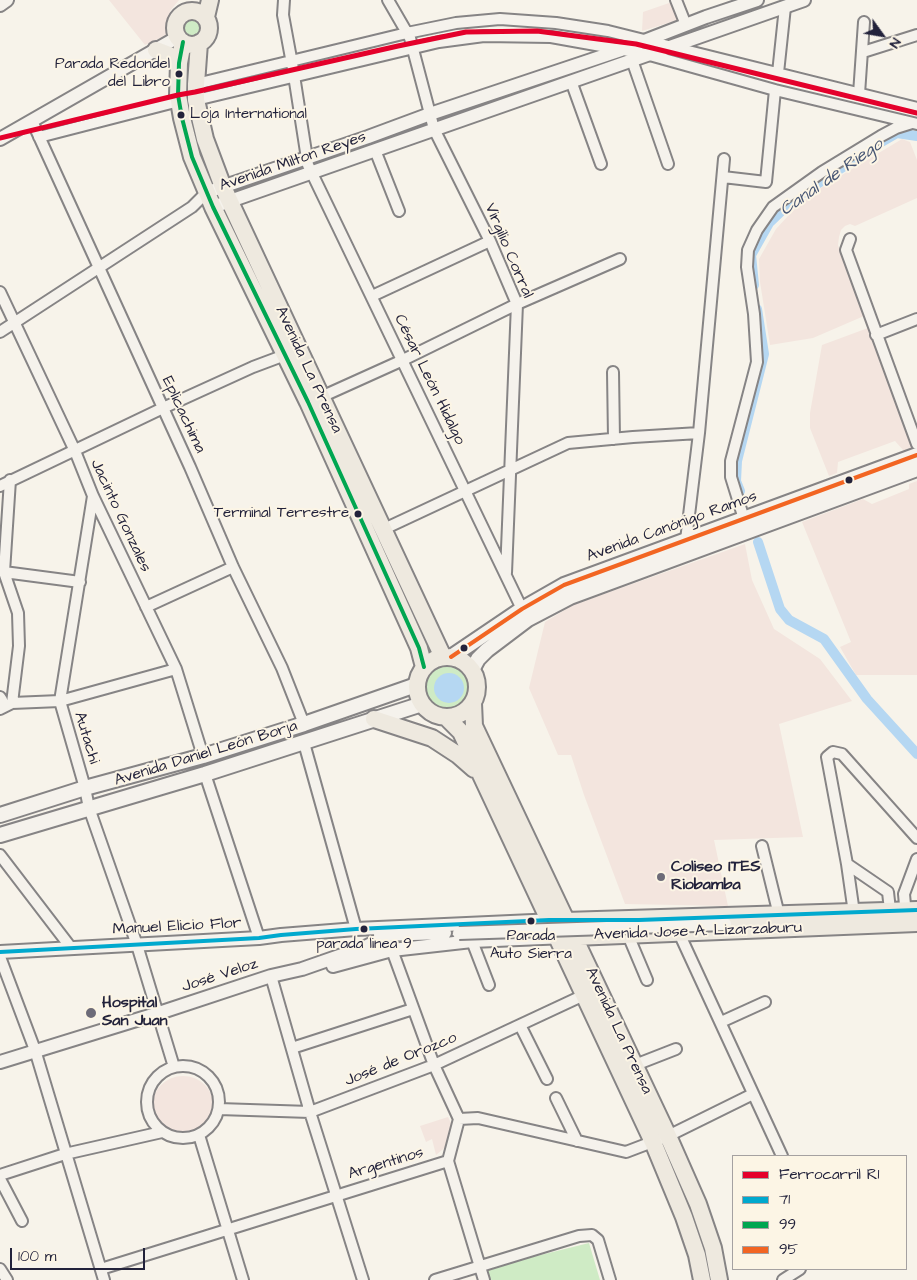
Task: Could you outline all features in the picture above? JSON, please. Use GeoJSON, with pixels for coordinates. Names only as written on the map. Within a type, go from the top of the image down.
{"type":"FeatureCollection","features":[{"type":"Feature","properties":{"kind":"main road"},"geometry":{"type":"LineString","coordinates":[[206,17],[210,0]]}},
{"type":"Feature","properties":{"kind":"main road"},"geometry":{"type":"LineString","coordinates":[[189,6],[206,17],[209,24],[209,32],[205,38],[187,41],[176,31],[178,19],[189,6]]}},
{"type":"Feature","properties":{"kind":"main road","name":"Avenida La Prensa"},"geometry":{"type":"LineString","coordinates":[[187,41],[179,63],[179,101],[192,157],[210,200],[285,355],[419,648],[424,667]]}},
{"type":"Feature","properties":{"kind":"main road","name":"Avenida La Prensa"},"geometry":{"type":"LineString","coordinates":[[187,41],[205,139],[222,186],[384,529],[447,657]]}},
{"type":"Feature","properties":{"kind":"main road"},"geometry":{"type":"LineString","coordinates":[[156,50],[169,55],[179,63]]}},
{"type":"Feature","properties":{"kind":"main road","name":"Avenida Canónigo Ramos"},"geometry":{"type":"LineString","coordinates":[[447,657],[522,608],[564,585],[917,455]]}},
{"type":"Feature","properties":{"kind":"main road","name":"Avenida Canónigo Ramos"},"geometry":{"type":"LineString","coordinates":[[472,670],[478,659],[487,650],[528,620],[570,596],[917,469]]}},
{"type":"Feature","properties":{"kind":"main road"},"geometry":{"type":"LineString","coordinates":[[447,657],[466,663],[476,677],[477,686],[473,703],[462,714],[448,718],[428,712],[417,695],[416,685],[424,667],[433,660],[447,657]]}},
{"type":"Feature","properties":{"kind":"main road","name":"Avenida Daniel León Borja"},"geometry":{"type":"LineString","coordinates":[[0,815],[85,788],[203,756],[304,724],[416,685]]}},
{"type":"Feature","properties":{"kind":"main road","name":"Avenida La Prensa"},"geometry":{"type":"LineString","coordinates":[[473,703],[474,726],[557,920],[557,938],[584,995],[698,1204],[713,1248],[719,1280]]}},
{"type":"Feature","properties":{"kind":"main road","name":"Avenida Daniel León Borja"},"geometry":{"type":"LineString","coordinates":[[0,835],[205,774],[422,704]]}},
{"type":"Feature","properties":{"kind":"main road","name":"Avenida La Prensa"},"geometry":{"type":"LineString","coordinates":[[448,718],[460,732],[557,920],[574,937],[635,1065],[661,1139],[697,1256],[702,1280]]}},
{"type":"Feature","properties":{"kind":"main road"},"geometry":{"type":"LineString","coordinates":[[374,719],[432,738],[458,755],[481,775]]}},
{"type":"Feature","properties":{"kind":"main road","name":"Avenida Jose A. Lizarzaburu"},"geometry":{"type":"LineString","coordinates":[[574,937],[679,933],[771,920],[854,913],[907,916]]}},
{"type":"Feature","properties":{"kind":"main road","name":"Avenida Jose A. Lizarzaburu"},"geometry":{"type":"LineString","coordinates":[[557,920],[771,920],[907,916]]}},
{"type":"Feature","properties":{"kind":"main road"},"geometry":{"type":"LineString","coordinates":[[593,979],[591,958],[599,941],[606,936]]}},
{"type":"Feature","properties":{"kind":"street"},"geometry":{"type":"LineString","coordinates":[[0,6],[8,0]]}},
{"type":"Feature","properties":{"kind":"street","name":"César León Hidalgo"},"geometry":{"type":"LineString","coordinates":[[284,0],[283,15],[309,165],[522,608]]}},
{"type":"Feature","properties":{"kind":"street","name":"Virgilio Corral"},"geometry":{"type":"LineString","coordinates":[[388,0],[413,49],[434,128],[490,241],[517,304],[506,577]]}},
{"type":"Feature","properties":{"kind":"street"},"geometry":{"type":"LineString","coordinates":[[676,0],[686,25]]}},
{"type":"Feature","properties":{"kind":"street","name":"Avenida Milton Reyes"},"geometry":{"type":"LineString","coordinates":[[192,207],[210,200],[229,202],[368,137],[430,114],[621,50],[757,0]]}},
{"type":"Feature","properties":{"kind":"street","name":"Avenida Milton Reyes"},"geometry":{"type":"LineString","coordinates":[[192,207],[210,200],[222,186],[376,150],[434,128],[804,0]]}},
{"type":"Feature","properties":{"kind":"street"},"geometry":{"type":"LineString","coordinates":[[778,73],[785,7]]}},
{"type":"Feature","properties":{"kind":"street"},"geometry":{"type":"LineString","coordinates":[[196,92],[291,61],[408,36],[456,23],[500,19],[556,23],[646,40],[917,108]]}},
{"type":"Feature","properties":{"kind":"street"},"geometry":{"type":"LineString","coordinates":[[859,94],[864,22]]}},
{"type":"Feature","properties":{"kind":"street"},"geometry":{"type":"LineString","coordinates":[[863,52],[917,35]]}},
{"type":"Feature","properties":{"kind":"street"},"geometry":{"type":"LineString","coordinates":[[196,92],[294,76],[439,42],[494,36],[551,37],[646,54],[775,90],[915,123]]}},
{"type":"Feature","properties":{"kind":"street"},"geometry":{"type":"LineString","coordinates":[[0,139],[156,50],[187,41]]}},
{"type":"Feature","properties":{"kind":"street"},"geometry":{"type":"LineString","coordinates":[[632,60],[668,164]]}},
{"type":"Feature","properties":{"kind":"street"},"geometry":{"type":"LineString","coordinates":[[571,81],[601,164]]}},
{"type":"Feature","properties":{"kind":"street"},"geometry":{"type":"LineString","coordinates":[[722,177],[766,182],[775,90]]}},
{"type":"Feature","properties":{"kind":"street"},"geometry":{"type":"LineString","coordinates":[[39,137],[179,101]]}},
{"type":"Feature","properties":{"kind":"street","name":"Eplicachima"},"geometry":{"type":"LineString","coordinates":[[32,120],[233,567],[282,668],[304,724]]}},
{"type":"Feature","properties":{"kind":"street"},"geometry":{"type":"LineString","coordinates":[[744,519],[731,477],[731,461],[757,362],[754,314],[747,267],[748,250],[757,230],[773,207],[822,172],[888,132],[915,123]]}},
{"type":"Feature","properties":{"kind":"street"},"geometry":{"type":"LineString","coordinates":[[376,150],[398,211]]}},
{"type":"Feature","properties":{"kind":"street"},"geometry":{"type":"LineString","coordinates":[[686,540],[699,433],[724,159]]}},
{"type":"Feature","properties":{"kind":"street"},"geometry":{"type":"LineString","coordinates":[[0,332],[192,207]]}},
{"type":"Feature","properties":{"kind":"street"},"geometry":{"type":"LineString","coordinates":[[850,239],[846,250],[917,444]]}},
{"type":"Feature","properties":{"kind":"street"},"geometry":{"type":"LineString","coordinates":[[372,296],[490,241]]}},
{"type":"Feature","properties":{"kind":"street"},"geometry":{"type":"LineString","coordinates":[[321,397],[403,360],[517,304],[620,259]]}},
{"type":"Feature","properties":{"kind":"street","name":"Jacinto Gonzales"},"geometry":{"type":"LineString","coordinates":[[0,292],[93,496],[176,669],[203,756]]}},
{"type":"Feature","properties":{"kind":"street"},"geometry":{"type":"LineString","coordinates":[[876,335],[917,319]]}},
{"type":"Feature","properties":{"kind":"street"},"geometry":{"type":"LineString","coordinates":[[0,486],[163,408],[253,367],[285,355]]}},
{"type":"Feature","properties":{"kind":"street"},"geometry":{"type":"LineString","coordinates":[[613,372],[614,438]]}},
{"type":"Feature","properties":{"kind":"street"},"geometry":{"type":"LineString","coordinates":[[384,529],[510,468],[568,443],[699,433]]}},
{"type":"Feature","properties":{"kind":"street"},"geometry":{"type":"LineString","coordinates":[[5,706],[19,646],[18,613],[2,569],[10,480]]}},
{"type":"Feature","properties":{"kind":"street","name":"Autachi"},"geometry":{"type":"LineString","coordinates":[[93,496],[60,701],[89,808],[137,945],[174,1067]]}},
{"type":"Feature","properties":{"kind":"street"},"geometry":{"type":"LineString","coordinates":[[146,608],[233,567]]}},
{"type":"Feature","properties":{"kind":"street"},"geometry":{"type":"LineString","coordinates":[[2,569],[80,582]]}},
{"type":"Feature","properties":{"kind":"street"},"geometry":{"type":"LineString","coordinates":[[5,706],[60,701],[176,669]]}},
{"type":"Feature","properties":{"kind":"street"},"geometry":{"type":"LineString","coordinates":[[0,697],[5,706]]}},
{"type":"Feature","properties":{"kind":"street"},"geometry":{"type":"LineString","coordinates":[[304,743],[356,929]]}},
{"type":"Feature","properties":{"kind":"street"},"geometry":{"type":"LineString","coordinates":[[854,913],[827,757],[833,752],[842,754],[917,838]]}},
{"type":"Feature","properties":{"kind":"street"},"geometry":{"type":"LineString","coordinates":[[205,774],[259,938]]}},
{"type":"Feature","properties":{"kind":"street"},"geometry":{"type":"LineString","coordinates":[[280,935],[365,934],[388,936],[725,924],[771,920],[762,846]]}},
{"type":"Feature","properties":{"kind":"street"},"geometry":{"type":"LineString","coordinates":[[0,854],[72,949]]}},
{"type":"Feature","properties":{"kind":"street"},"geometry":{"type":"LineString","coordinates":[[907,916],[904,894],[917,859]]}},
{"type":"Feature","properties":{"kind":"street"},"geometry":{"type":"LineString","coordinates":[[847,864],[888,892],[907,916]]}},
{"type":"Feature","properties":{"kind":"street","name":"Avenida Jose A. Lizarzaburu"},"geometry":{"type":"LineString","coordinates":[[356,929],[557,920]]}},
{"type":"Feature","properties":{"kind":"street","name":"Manuel Elicio Flor"},"geometry":{"type":"LineString","coordinates":[[0,952],[259,938],[356,929]]}},
{"type":"Feature","properties":{"kind":"street"},"geometry":{"type":"LineString","coordinates":[[679,933],[782,1155]]}},
{"type":"Feature","properties":{"kind":"street"},"geometry":{"type":"LineString","coordinates":[[628,935],[647,980]]}},
{"type":"Feature","properties":{"kind":"street","name":"José Veloz"},"geometry":{"type":"LineString","coordinates":[[0,1062],[159,1013],[270,976],[302,969],[365,947],[388,936]]}},
{"type":"Feature","properties":{"kind":"street","name":"Avenida Jose A. Lizarzaburu"},"geometry":{"type":"LineString","coordinates":[[302,969],[314,971],[392,950],[472,941],[574,937]]}},
{"type":"Feature","properties":{"kind":"street"},"geometry":{"type":"LineString","coordinates":[[472,941],[489,985]]}},
{"type":"Feature","properties":{"kind":"street"},"geometry":{"type":"LineString","coordinates":[[392,950],[434,1065],[459,1119],[478,1118],[626,1152],[661,1139],[753,1094]]}},
{"type":"Feature","properties":{"kind":"street"},"geometry":{"type":"LineString","coordinates":[[0,957],[35,1050],[104,1280]]}},
{"type":"Feature","properties":{"kind":"street"},"geometry":{"type":"LineString","coordinates":[[270,976],[310,1112],[363,1280]]}},
{"type":"Feature","properties":{"kind":"street","name":"José de Orozco"},"geometry":{"type":"LineString","coordinates":[[219,1108],[310,1112],[434,1065],[584,995]]}},
{"type":"Feature","properties":{"kind":"street"},"geometry":{"type":"LineString","coordinates":[[721,1022],[765,1002]]}},
{"type":"Feature","properties":{"kind":"street"},"geometry":{"type":"LineString","coordinates":[[292,1048],[413,1009]]}},
{"type":"Feature","properties":{"kind":"street"},"geometry":{"type":"LineString","coordinates":[[520,1025],[547,1079]]}},
{"type":"Feature","properties":{"kind":"street"},"geometry":{"type":"LineString","coordinates":[[635,1065],[676,1049]]}},
{"type":"Feature","properties":{"kind":"street"},"geometry":{"type":"LineString","coordinates":[[174,1067],[192,1068],[207,1076],[214,1085],[218,1096],[219,1108],[212,1124],[199,1135],[174,1138],[162,1132],[153,1124],[148,1111],[147,1097],[152,1084],[161,1073],[174,1067]]}},
{"type":"Feature","properties":{"kind":"street"},"geometry":{"type":"LineString","coordinates":[[556,1098],[577,1141]]}},
{"type":"Feature","properties":{"kind":"street","name":"Argentinos"},"geometry":{"type":"LineString","coordinates":[[102,1270],[448,1161],[459,1119]]}},
{"type":"Feature","properties":{"kind":"street"},"geometry":{"type":"LineString","coordinates":[[0,1175],[65,1154],[162,1132]]}},
{"type":"Feature","properties":{"kind":"street"},"geometry":{"type":"LineString","coordinates":[[199,1135],[243,1280]]}},
{"type":"Feature","properties":{"kind":"street"},"geometry":{"type":"LineString","coordinates":[[448,1161],[484,1280]]}},
{"type":"Feature","properties":{"kind":"street"},"geometry":{"type":"LineString","coordinates":[[0,1179],[22,1221]]}},
{"type":"Feature","properties":{"kind":"street"},"geometry":{"type":"LineString","coordinates":[[435,1280],[579,1236],[592,1235],[598,1240],[610,1280]]}},
{"type":"Feature","properties":{"kind":"street"},"geometry":{"type":"LineString","coordinates":[[0,1269],[7,1280]]}},
{"type":"Feature","properties":{"kind":"street"},"geometry":{"type":"LineString","coordinates":[[783,1280],[798,1270]]}},
{"type":"Feature","properties":{"kind":"shaded area"},"geometry":{"type":"Polygon","coordinates":[[[109,0],[179,0],[170,11],[167,35],[145,45],[109,0]]]}},
{"type":"Feature","properties":{"kind":"shaded area"},"geometry":{"type":"Polygon","coordinates":[[[672,2],[678,20],[642,31],[643,12],[672,2]]]}},
{"type":"Feature","properties":{"kind":"shaded area"},"geometry":{"type":"Polygon","coordinates":[[[902,139],[910,142],[917,160],[917,198],[855,226],[850,224],[845,226],[841,230],[839,237],[838,245],[864,316],[813,338],[770,345],[760,282],[759,259],[776,229],[799,204],[822,187],[902,139]]]}},
{"type":"Feature","properties":{"kind":"shaded area"},"geometry":{"type":"Polygon","coordinates":[[[868,328],[912,447],[904,451],[895,441],[838,462],[837,473],[829,476],[810,428],[810,413],[822,345],[868,328]]]}},
{"type":"Feature","properties":{"kind":"shaded area"},"geometry":{"type":"Polygon","coordinates":[[[917,481],[917,675],[856,675],[840,647],[851,642],[802,522],[863,499],[872,504],[909,489],[909,484],[917,481]]]}},
{"type":"Feature","properties":{"kind":"shaded area"},"geometry":{"type":"Polygon","coordinates":[[[745,544],[752,580],[774,629],[820,659],[852,701],[779,724],[803,837],[714,840],[728,906],[625,904],[571,755],[558,755],[529,688],[545,622],[573,605],[745,544]]]}},
{"type":"Feature","properties":{"kind":"shaded area"},"geometry":{"type":"Polygon","coordinates":[[[177,1076],[189,1076],[205,1085],[212,1095],[214,1107],[212,1119],[205,1129],[189,1138],[177,1138],[166,1133],[157,1124],[152,1113],[152,1101],[157,1090],[166,1081],[177,1076]]]}},
{"type":"Feature","properties":{"kind":"shaded area"},"geometry":{"type":"Polygon","coordinates":[[[448,1117],[452,1125],[448,1145],[436,1155],[432,1139],[426,1142],[420,1126],[448,1117]]]}},
{"type":"Feature","properties":{"kind":"green space"},"geometry":{"type":"Polygon","coordinates":[[[193,13],[203,17],[207,27],[203,37],[193,41],[183,37],[179,27],[183,17],[193,13]]]}},
{"type":"Feature","properties":{"kind":"green space"},"geometry":{"type":"Polygon","coordinates":[[[452,666],[464,672],[469,680],[469,696],[464,704],[456,709],[444,710],[432,704],[427,696],[426,684],[432,672],[440,667],[452,666]]]}},
{"type":"Feature","properties":{"kind":"green space"},"geometry":{"type":"Polygon","coordinates":[[[589,1243],[600,1280],[488,1280],[484,1269],[589,1243]]]}},
{"type":"Feature","properties":{"kind":"water"},"geometry":{"type":"Polygon","coordinates":[[[449,673],[455,674],[463,682],[463,694],[455,702],[449,703],[443,702],[435,694],[434,688],[435,682],[443,674],[449,673]]]}},
{"type":"Feature","properties":{"kind":"waterway","name":"Canal de Riego"},"geometry":{"type":"LineString","coordinates":[[754,285],[751,255],[769,223],[794,199],[897,133],[917,136]]}},
{"type":"Feature","properties":{"kind":"waterway","name":"Canal de Riego"},"geometry":{"type":"LineString","coordinates":[[740,491],[736,481],[737,461],[764,354],[757,309]]}},
{"type":"Feature","properties":{"kind":"waterway","name":"Canal de Riego"},"geometry":{"type":"LineString","coordinates":[[758,542],[780,609],[789,620],[824,639],[867,699],[917,754]]}},
{"type":"Feature","properties":{"kind":"rail line","name":"R1"},"geometry":{"type":"LineString","coordinates":[[0,138],[178,95],[466,32],[537,31],[636,44],[917,113]]}},
{"type":"Feature","properties":{"kind":"transit line","name":"99"},"geometry":{"type":"LineString","coordinates":[[183,42],[179,63],[178,95],[192,157],[213,207],[308,402],[419,648],[424,667]]}},
{"type":"Feature","properties":{"kind":"transit line","name":"95"},"geometry":{"type":"LineString","coordinates":[[451,657],[522,609],[564,585],[917,455]]}},
{"type":"Feature","properties":{"kind":"transit line","name":"71"},"geometry":{"type":"LineString","coordinates":[[0,952],[259,938],[356,929],[549,920],[639,920],[917,910]]}},
{"type":"Feature","properties":{"kind":"place","name":"Parada Redondel del Libro"},"geometry":{"type":"Point","coordinates":[179,74]}},
{"type":"Feature","properties":{"kind":"place","name":"Loja International"},"geometry":{"type":"Point","coordinates":[181,115]}},
{"type":"Feature","properties":{"kind":"place","name":"Terminal Terrestre"},"geometry":{"type":"Point","coordinates":[358,514]}},
{"type":"Feature","properties":{"kind":"place","name":"Coliseo ITES Riobamba"},"geometry":{"type":"Point","coordinates":[661,877]}},
{"type":"Feature","properties":{"kind":"place","name":"Parada Auto Sierra"},"geometry":{"type":"Point","coordinates":[531,921]}},
{"type":"Feature","properties":{"kind":"place","name":"parada linea 9"},"geometry":{"type":"Point","coordinates":[364,929]}},
{"type":"Feature","properties":{"kind":"place","name":"Hospital San Juan"},"geometry":{"type":"Point","coordinates":[91,1013]}}]}
